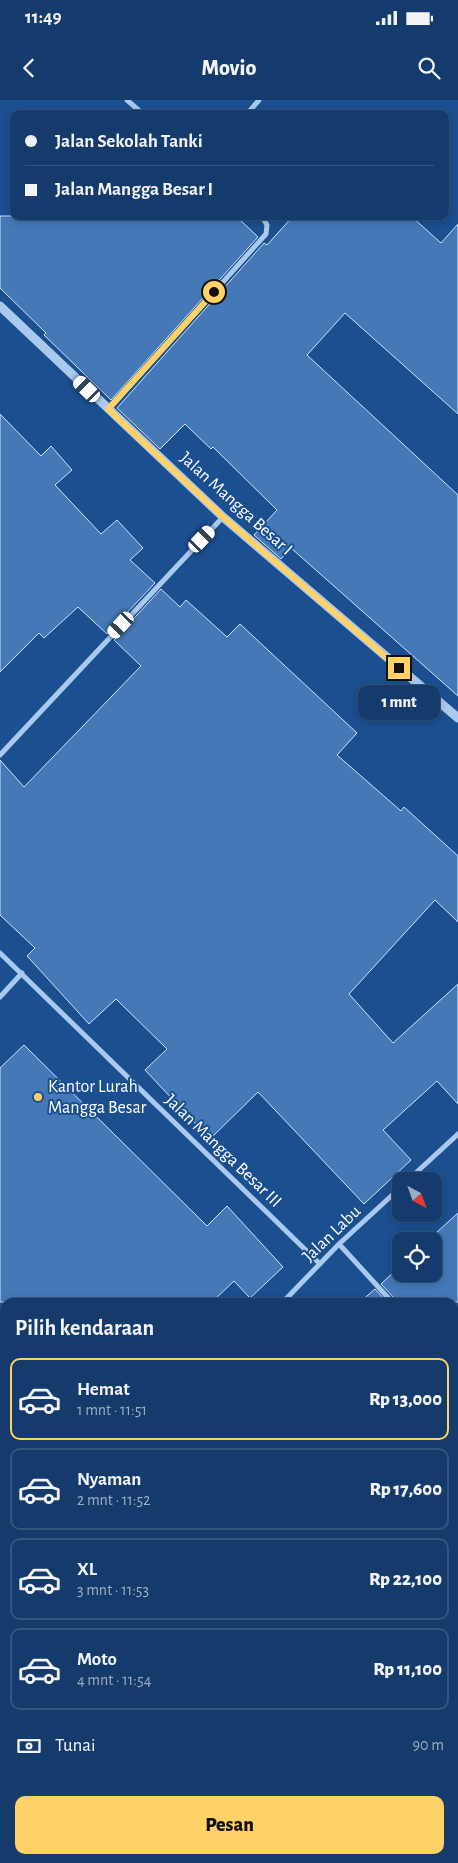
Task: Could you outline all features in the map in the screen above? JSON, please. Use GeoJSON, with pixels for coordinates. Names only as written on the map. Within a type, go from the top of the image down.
{"type":"FeatureCollection","features":[{"type":"Feature","properties":{"kind":"street"},"geometry":{"type":"LineString","coordinates":[[127,100],[138,110]]}},
{"type":"Feature","properties":{"kind":"street"},"geometry":{"type":"LineString","coordinates":[[250,110],[259,100]]}},
{"type":"Feature","properties":{"kind":"street"},"geometry":{"type":"LineString","coordinates":[[108,409],[266,234],[267,225],[264,220]]}},
{"type":"Feature","properties":{"kind":"street","name":"Jalan Mangga Besar I"},"geometry":{"type":"LineString","coordinates":[[0,306],[223,517],[458,718]]}},
{"type":"Feature","properties":{"kind":"street"},"geometry":{"type":"LineString","coordinates":[[0,755],[223,517]]}},
{"type":"Feature","properties":{"kind":"street","name":"Jalan Mangga Besar III"},"geometry":{"type":"LineString","coordinates":[[0,953],[320,1264]]}},
{"type":"Feature","properties":{"kind":"street"},"geometry":{"type":"LineString","coordinates":[[0,997],[22,973]]}},
{"type":"Feature","properties":{"kind":"street"},"geometry":{"type":"LineString","coordinates":[[417,1172],[458,1134]]}},
{"type":"Feature","properties":{"kind":"street","name":"Jalan Labu"},"geometry":{"type":"LineString","coordinates":[[287,1298],[339,1244],[392,1195]]}},
{"type":"Feature","properties":{"kind":"street"},"geometry":{"type":"LineString","coordinates":[[339,1244],[388,1298]]}},
{"type":"Feature","properties":{"kind":"building"},"geometry":{"type":"Polygon","coordinates":[[[0,216],[10,216],[10,220],[240,220],[258,237],[111,400],[44,335],[46,333],[0,288],[0,216]]]}},
{"type":"Feature","properties":{"kind":"building"},"geometry":{"type":"Polygon","coordinates":[[[289,220],[415,220],[441,243],[458,224],[458,414],[345,313],[307,355],[458,495],[458,696],[291,548],[281,559],[254,535],[277,510],[213,447],[211,449],[185,424],[160,449],[117,408],[264,243],[267,245],[289,220]]]}},
{"type":"Feature","properties":{"kind":"building"},"geometry":{"type":"Polygon","coordinates":[[[0,414],[41,456],[51,446],[72,470],[55,485],[101,534],[117,520],[143,548],[130,560],[155,583],[107,634],[78,607],[44,638],[39,633],[0,672],[0,414]]]}},
{"type":"Feature","properties":{"kind":"building"},"geometry":{"type":"Polygon","coordinates":[[[161,589],[180,607],[186,600],[227,637],[240,624],[357,733],[337,755],[401,811],[404,807],[458,856],[458,922],[435,900],[349,994],[393,1043],[458,984],[458,1104],[437,1081],[383,1130],[411,1160],[398,1172],[392,1172],[392,1178],[364,1204],[258,1092],[210,1139],[145,1070],[167,1049],[116,999],[89,1024],[27,956],[35,948],[0,915],[0,760],[24,787],[141,666],[114,640],[161,589]]]}},
{"type":"Feature","properties":{"kind":"building"},"geometry":{"type":"Polygon","coordinates":[[[24,1045],[207,1226],[227,1206],[283,1267],[250,1298],[234,1281],[216,1298],[0,1298],[0,1068],[24,1045]]]}},
{"type":"Feature","properties":{"kind":"building"},"geometry":{"type":"Polygon","coordinates":[[[458,1213],[458,1298],[394,1298],[381,1284],[392,1274],[392,1282],[442,1282],[442,1232],[437,1232],[458,1213]]]}},
{"type":"Feature","properties":{"kind":"building"},"geometry":{"type":"Polygon","coordinates":[[[375,1289],[383,1298],[365,1298],[375,1289]]]}},
{"type":"Feature","properties":{"kind":"place","name":"Kantor Lurah Mangga Besar"},"geometry":{"type":"Point","coordinates":[38,1097]}},
{"type":"Feature","properties":{"kind":"route"},"geometry":{"type":"LineString","coordinates":[[214,292],[108,409],[223,517],[399,668]]}}]}
